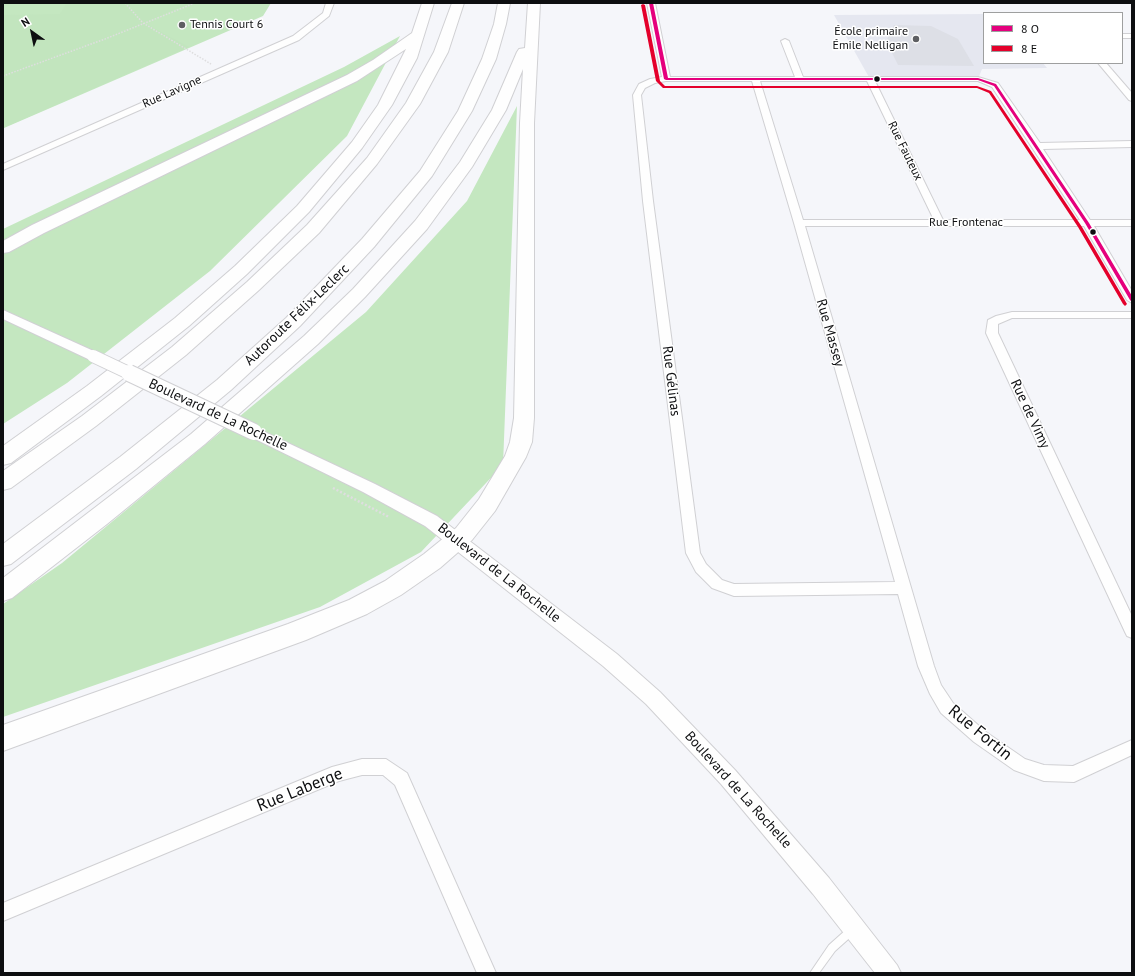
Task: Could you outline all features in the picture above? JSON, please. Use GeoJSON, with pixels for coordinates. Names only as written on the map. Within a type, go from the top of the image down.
{"type":"FeatureCollection","features":[{"type":"Feature","properties":{"kind":"highway"},"geometry":{"type":"LineString","coordinates":[[3,456],[94,391],[155,344],[208,300],[272,240],[332,177],[369,130],[402,74],[419,34],[428,3]]}},
{"type":"Feature","properties":{"kind":"highway"},"geometry":{"type":"LineString","coordinates":[[3,482],[78,429],[179,351],[253,286],[312,229],[372,162],[413,104],[441,52],[458,3]]}},
{"type":"Feature","properties":{"kind":"highway","name":"Autoroute Félix-Leclerc"},"geometry":{"type":"LineString","coordinates":[[3,557],[128,463],[224,385],[293,322],[368,244],[426,173],[462,116],[490,59],[500,24],[504,3]]}},
{"type":"Feature","properties":{"kind":"highway"},"geometry":{"type":"LineString","coordinates":[[3,738],[297,632],[358,607],[376,598],[415,573],[457,540],[478,518],[509,471],[519,449],[523,431],[528,123],[531,34],[534,3]]}},
{"type":"Feature","properties":{"kind":"highway"},"geometry":{"type":"LineString","coordinates":[[3,248],[38,229],[352,78],[378,63],[419,34]]}},
{"type":"Feature","properties":{"kind":"highway"},"geometry":{"type":"LineString","coordinates":[[3,590],[99,518],[198,439],[311,340],[369,284],[434,208],[474,153],[508,92],[531,34]]}},
{"type":"Feature","properties":{"kind":"street","name":"Rue Lavigne"},"geometry":{"type":"LineString","coordinates":[[3,167],[296,38],[314,26],[326,14],[330,3]]}},
{"type":"Feature","properties":{"kind":"street"},"geometry":{"type":"LineString","coordinates":[[651,3],[666,79]]}},
{"type":"Feature","properties":{"kind":"street"},"geometry":{"type":"LineString","coordinates":[[785,41],[800,79]]}},
{"type":"Feature","properties":{"kind":"street"},"geometry":{"type":"LineString","coordinates":[[1103,64],[1128,88],[1132,98]]}},
{"type":"Feature","properties":{"kind":"street","name":"Rue Gélinas"},"geometry":{"type":"LineString","coordinates":[[903,588],[734,590],[717,584],[701,568],[693,553],[648,201],[638,95],[642,86],[653,81],[666,79],[978,79],[995,85],[1037,146]]}},
{"type":"Feature","properties":{"kind":"street","name":"Rue Massey"},"geometry":{"type":"LineString","coordinates":[[755,79],[799,224],[903,588]]}},
{"type":"Feature","properties":{"kind":"street","name":"Rue Fauteux"},"geometry":{"type":"LineString","coordinates":[[870,79],[940,223]]}},
{"type":"Feature","properties":{"kind":"street"},"geometry":{"type":"LineString","coordinates":[[1037,146],[1132,144]]}},
{"type":"Feature","properties":{"kind":"street"},"geometry":{"type":"LineString","coordinates":[[1037,146],[1087,223],[1132,300]]}},
{"type":"Feature","properties":{"kind":"street","name":"Rue Frontenac"},"geometry":{"type":"LineString","coordinates":[[799,224],[1132,223]]}},
{"type":"Feature","properties":{"kind":"street","name":"Boulevard de La Rochelle"},"geometry":{"type":"LineString","coordinates":[[3,314],[369,488],[431,521],[457,540],[483,562],[601,652],[652,698],[704,751],[755,807],[855,928],[889,973]]}},
{"type":"Feature","properties":{"kind":"street","name":"Rue de Vimy"},"geometry":{"type":"LineString","coordinates":[[1132,316],[1012,315],[1000,318],[992,323],[992,333],[1132,632]]}},
{"type":"Feature","properties":{"kind":"street","name":"Rue Fortin"},"geometry":{"type":"LineString","coordinates":[[903,588],[926,666],[935,690],[947,708],[980,737],[1020,765],[1044,773],[1074,774],[1132,747]]}},
{"type":"Feature","properties":{"kind":"street","name":"Rue Laberge"},"geometry":{"type":"LineString","coordinates":[[3,912],[338,773],[362,767],[386,767],[401,779],[487,973]]}},
{"type":"Feature","properties":{"kind":"lane"},"geometry":{"type":"LineString","coordinates":[[814,973],[832,948],[855,928]]}},
{"type":"Feature","properties":{"kind":"path"},"geometry":{"type":"LineString","coordinates":[[125,3],[144,23],[222,70]]}},
{"type":"Feature","properties":{"kind":"path"},"geometry":{"type":"LineString","coordinates":[[3,76],[105,39],[195,3]]}},
{"type":"Feature","properties":{"kind":"path"},"geometry":{"type":"LineString","coordinates":[[330,486],[392,519]]}},
{"type":"Feature","properties":{"kind":"shaded area","name":"École primaire Émile Nelligan"},"geometry":{"type":"Polygon","coordinates":[[[983,14],[983,64],[1044,64],[1047,68],[982,69],[978,79],[870,79],[834,15],[983,14]]]}},
{"type":"Feature","properties":{"kind":"green space"},"geometry":{"type":"Polygon","coordinates":[[[3,3],[271,3],[263,16],[4,128],[3,3]]]}},
{"type":"Feature","properties":{"kind":"green space"},"geometry":{"type":"Polygon","coordinates":[[[67,3],[190,3],[144,23],[189,47],[3,128],[3,15],[60,14],[67,3]]]}},
{"type":"Feature","properties":{"kind":"green space"},"geometry":{"type":"Polygon","coordinates":[[[400,36],[347,136],[210,271],[67,383],[3,424],[3,229],[344,67],[400,36]]]}},
{"type":"Feature","properties":{"kind":"green space"},"geometry":{"type":"Polygon","coordinates":[[[517,106],[503,465],[421,552],[320,607],[3,717],[3,604],[62,563],[366,312],[467,201],[517,106]]]}},
{"type":"Feature","properties":{"kind":"building"},"geometry":{"type":"Polygon","coordinates":[[[894,25],[931,26],[958,39],[974,66],[898,65],[886,41],[894,25]]]}},
{"type":"Feature","properties":{"kind":"transit line"},"geometry":{"type":"LineString","coordinates":[[651,3],[666,79],[978,79],[995,85],[1087,223],[1132,300]]}},
{"type":"Feature","properties":{"kind":"transit line"},"geometry":{"type":"LineString","coordinates":[[643,5],[658,81],[664,87],[977,87],[990,92],[1080,227],[1125,304]]}},
{"type":"Feature","properties":{"kind":"place","name":"Tennis Court 6"},"geometry":{"type":"Point","coordinates":[182,25]}},
{"type":"Feature","properties":{"kind":"place","name":"École primaire Émile Nelligan"},"geometry":{"type":"Point","coordinates":[916,39]}}]}
